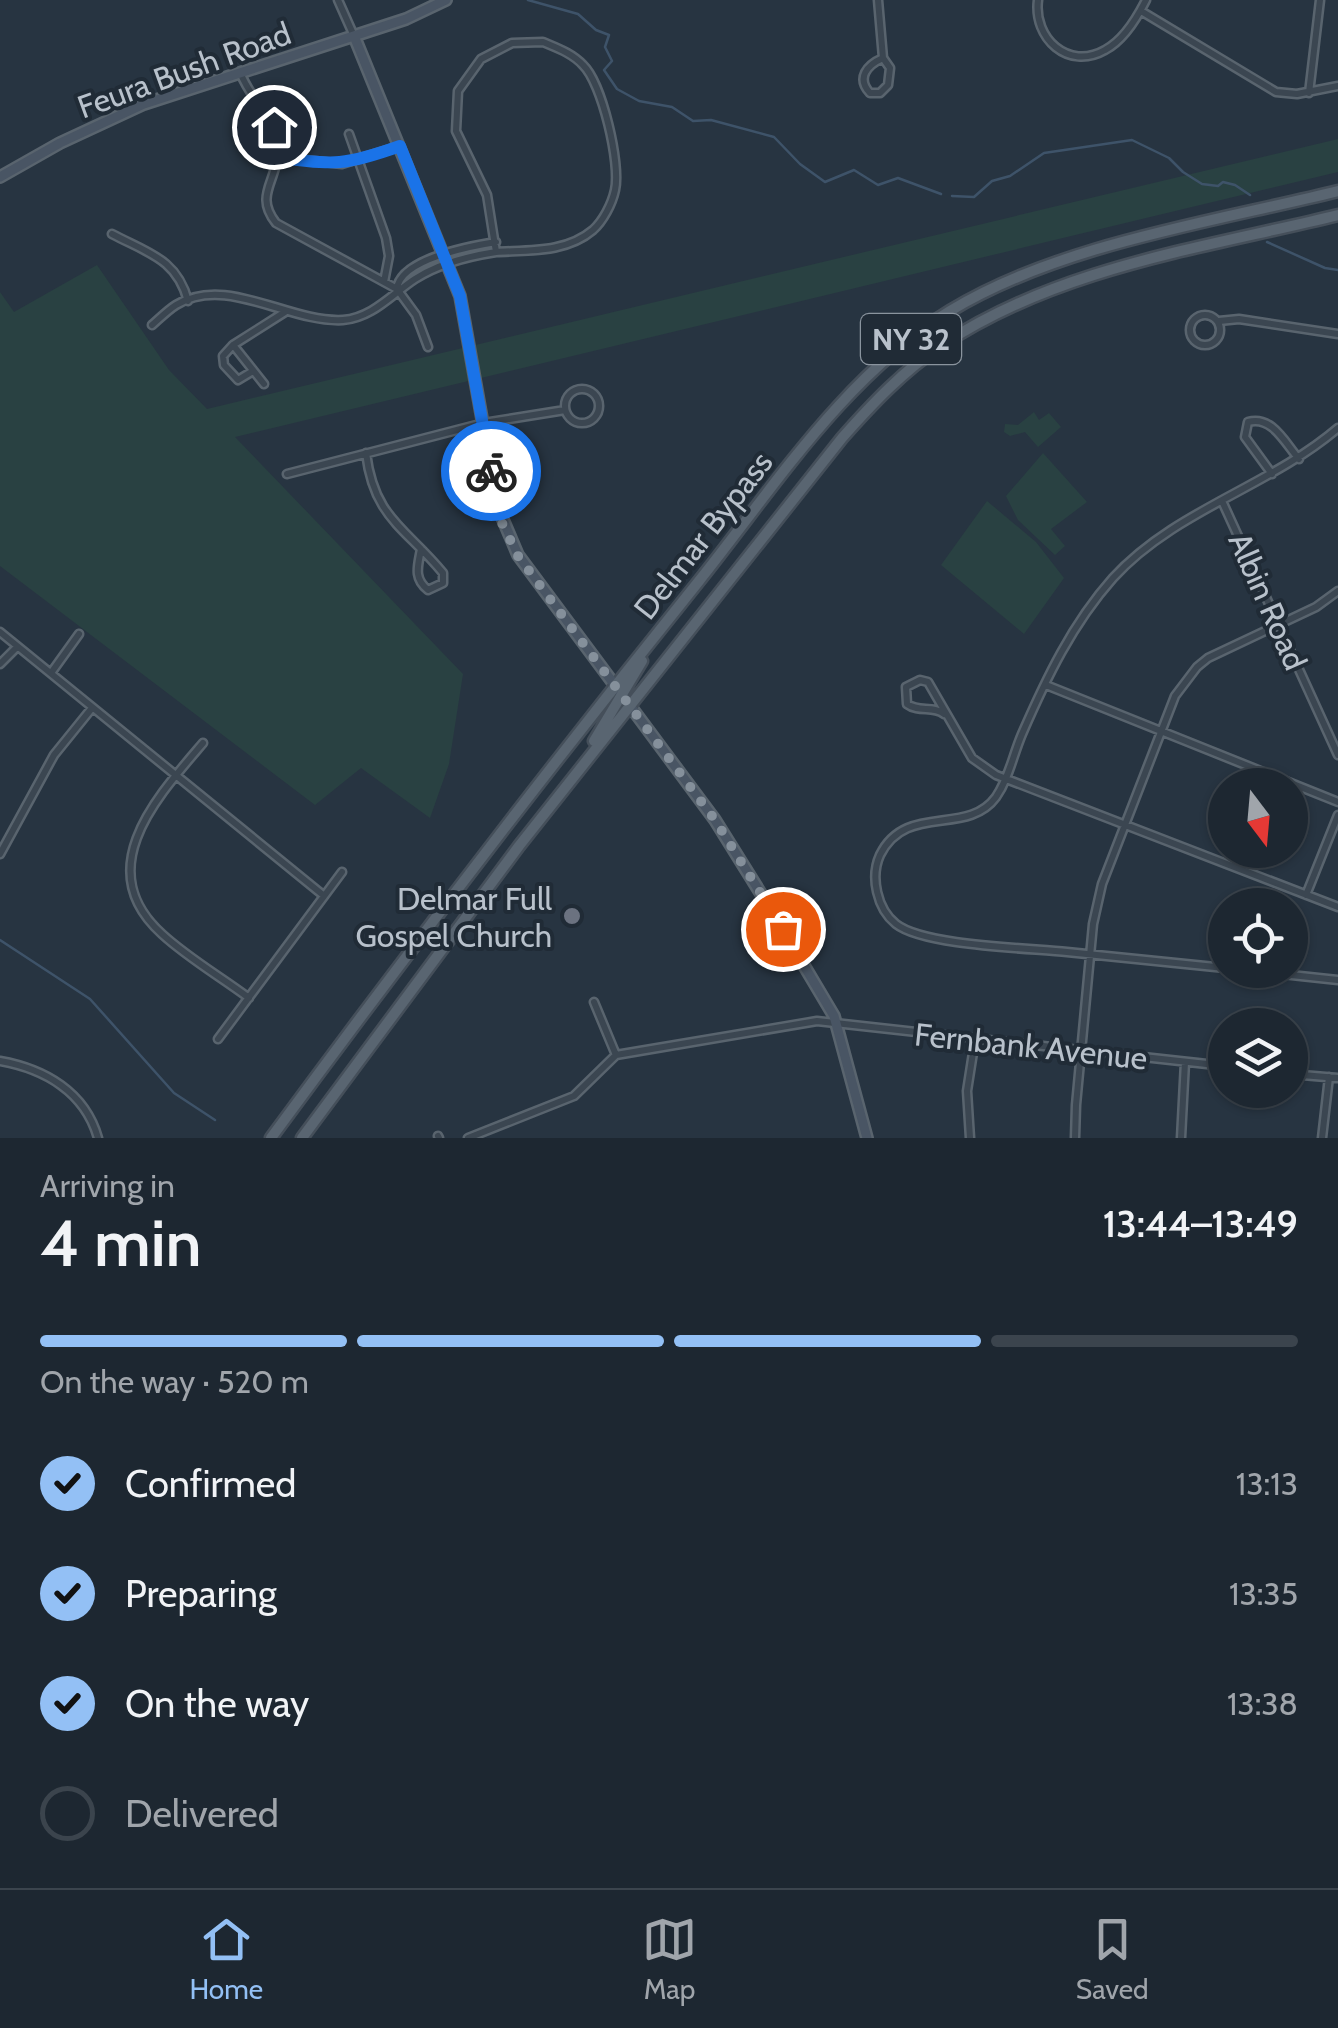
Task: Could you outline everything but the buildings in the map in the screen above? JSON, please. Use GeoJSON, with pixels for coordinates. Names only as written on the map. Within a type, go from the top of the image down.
{"type":"FeatureCollection","features":[{"type":"Feature","properties":{"kind":"main road","name":"Feura Bush Road"},"geometry":{"type":"LineString","coordinates":[[0,177],[60,143],[144,104],[406,19],[446,0]]}},
{"type":"Feature","properties":{"kind":"main road"},"geometry":{"type":"LineString","coordinates":[[354,36],[447,259],[466,322],[498,508],[506,532],[518,556],[724,835],[837,1024],[867,1138]]}},
{"type":"Feature","properties":{"kind":"main road","name":"Delmar Bypass"},"geometry":{"type":"LineString","coordinates":[[619,690],[815,433],[860,382],[948,312],[1052,263],[1338,192]]}},
{"type":"Feature","properties":{"kind":"main road","name":"Delmar Bypass"},"geometry":{"type":"LineString","coordinates":[[302,1138],[552,804],[842,438],[896,380],[941,346],[1026,298],[1074,281],[1338,215]]}},
{"type":"Feature","properties":{"kind":"main road"},"geometry":{"type":"LineString","coordinates":[[552,804],[606,726],[619,690]]}},
{"type":"Feature","properties":{"kind":"main road"},"geometry":{"type":"LineString","coordinates":[[271,1138],[419,937],[619,690]]}},
{"type":"Feature","properties":{"kind":"street"},"geometry":{"type":"LineString","coordinates":[[338,0],[354,36]]}},
{"type":"Feature","properties":{"kind":"street"},"geometry":{"type":"LineString","coordinates":[[878,0],[883,58],[890,68],[888,85],[880,92],[870,93],[863,74],[883,58]]}},
{"type":"Feature","properties":{"kind":"street"},"geometry":{"type":"LineString","coordinates":[[1038,0],[1037,13],[1044,34],[1056,49],[1077,57],[1099,54],[1111,47],[1146,0]]}},
{"type":"Feature","properties":{"kind":"street"},"geometry":{"type":"LineString","coordinates":[[1309,93],[1320,0]]}},
{"type":"Feature","properties":{"kind":"street"},"geometry":{"type":"LineString","coordinates":[[1141,10],[1276,92],[1309,93],[1338,86]]}},
{"type":"Feature","properties":{"kind":"street"},"geometry":{"type":"LineString","coordinates":[[447,259],[567,246],[594,230],[608,210],[616,188],[616,165],[598,89],[586,66],[542,42],[512,44],[481,60],[458,91],[456,131],[488,195],[496,252]]}},
{"type":"Feature","properties":{"kind":"street"},"geometry":{"type":"LineString","coordinates":[[240,72],[274,127],[277,157],[265,203],[276,223],[397,289],[416,315],[428,347]]}},
{"type":"Feature","properties":{"kind":"street"},"geometry":{"type":"LineString","coordinates":[[349,134],[386,238],[389,256],[384,282]]}},
{"type":"Feature","properties":{"kind":"street"},"geometry":{"type":"LineString","coordinates":[[277,157],[342,164],[400,146]]}},
{"type":"Feature","properties":{"kind":"street"},"geometry":{"type":"LineString","coordinates":[[112,234],[171,265],[188,300]]}},
{"type":"Feature","properties":{"kind":"street"},"geometry":{"type":"LineString","coordinates":[[152,325],[178,304],[208,294],[226,294],[322,319],[349,319],[372,311],[397,289],[447,259],[496,242]]}},
{"type":"Feature","properties":{"kind":"street"},"geometry":{"type":"LineString","coordinates":[[254,370],[238,380],[222,356],[233,344],[285,312]]}},
{"type":"Feature","properties":{"kind":"street"},"geometry":{"type":"LineString","coordinates":[[1218,321],[1220,330],[1215,340],[1202,344],[1190,333],[1194,321],[1204,316],[1218,321],[1239,319],[1338,334]]}},
{"type":"Feature","properties":{"kind":"street"},"geometry":{"type":"LineString","coordinates":[[233,344],[264,384]]}},
{"type":"Feature","properties":{"kind":"street"},"geometry":{"type":"LineString","coordinates":[[586,390],[598,400],[598,411],[587,422],[571,419],[565,410],[566,399],[574,391],[586,390]]}},
{"type":"Feature","properties":{"kind":"street"},"geometry":{"type":"LineString","coordinates":[[287,474],[484,423],[565,410]]}},
{"type":"Feature","properties":{"kind":"street"},"geometry":{"type":"LineString","coordinates":[[1272,474],[1245,437],[1248,422],[1267,423],[1299,459]]}},
{"type":"Feature","properties":{"kind":"street"},"geometry":{"type":"LineString","coordinates":[[1208,966],[985,944],[916,933],[896,924],[881,904],[877,866],[881,853],[900,832],[920,822],[964,817],[983,810],[996,796],[1021,736],[1082,618],[1116,575],[1168,531],[1299,459],[1338,428]]}},
{"type":"Feature","properties":{"kind":"street"},"geometry":{"type":"LineString","coordinates":[[366,452],[376,496],[396,525],[421,549],[442,573],[443,583],[437,588],[428,590],[420,583],[417,575],[421,549]]}},
{"type":"Feature","properties":{"kind":"street","name":"Albin Road"},"geometry":{"type":"LineString","coordinates":[[1222,500],[1338,755]]}},
{"type":"Feature","properties":{"kind":"street"},"geometry":{"type":"LineString","coordinates":[[1076,1138],[1090,954],[1102,884],[1175,696],[1197,667],[1226,648],[1316,607],[1338,591]]}},
{"type":"Feature","properties":{"kind":"street"},"geometry":{"type":"LineString","coordinates":[[0,632],[323,895]]}},
{"type":"Feature","properties":{"kind":"street"},"geometry":{"type":"LineString","coordinates":[[51,673],[79,634]]}},
{"type":"Feature","properties":{"kind":"street"},"geometry":{"type":"LineString","coordinates":[[0,664],[17,647]]}},
{"type":"Feature","properties":{"kind":"street"},"geometry":{"type":"LineString","coordinates":[[944,714],[915,710],[907,704],[906,687],[920,680],[928,682],[944,714],[981,767],[1286,888]]}},
{"type":"Feature","properties":{"kind":"street"},"geometry":{"type":"LineString","coordinates":[[1046,685],[1338,802]]}},
{"type":"Feature","properties":{"kind":"street"},"geometry":{"type":"LineString","coordinates":[[1,851],[54,755],[92,708]]}},
{"type":"Feature","properties":{"kind":"street"},"geometry":{"type":"LineString","coordinates":[[203,743],[146,814],[136,834],[130,865],[136,893],[153,925],[249,998]]}},
{"type":"Feature","properties":{"kind":"street"},"geometry":{"type":"LineString","coordinates":[[1308,891],[1338,814]]}},
{"type":"Feature","properties":{"kind":"street"},"geometry":{"type":"LineString","coordinates":[[218,1039],[342,872]]}},
{"type":"Feature","properties":{"kind":"street"},"geometry":{"type":"LineString","coordinates":[[1308,897],[1338,908]]}},
{"type":"Feature","properties":{"kind":"street"},"geometry":{"type":"LineString","coordinates":[[1308,977],[1338,980]]}},
{"type":"Feature","properties":{"kind":"street"},"geometry":{"type":"LineString","coordinates":[[468,1138],[574,1096],[616,1055],[594,1002]]}},
{"type":"Feature","properties":{"kind":"street","name":"Fernbank Avenue"},"geometry":{"type":"LineString","coordinates":[[616,1055],[823,1020],[1208,1064]]}},
{"type":"Feature","properties":{"kind":"street"},"geometry":{"type":"LineString","coordinates":[[970,1138],[967,1091],[975,1040]]}},
{"type":"Feature","properties":{"kind":"street"},"geometry":{"type":"LineString","coordinates":[[0,1062],[27,1067],[64,1086],[88,1114],[98,1138]]}},
{"type":"Feature","properties":{"kind":"street"},"geometry":{"type":"LineString","coordinates":[[1181,1138],[1185,1062]]}},
{"type":"Feature","properties":{"kind":"street"},"geometry":{"type":"LineString","coordinates":[[1308,1076],[1333,1078],[1322,1138]]}},
{"type":"Feature","properties":{"kind":"green space"},"geometry":{"type":"Polygon","coordinates":[[[1338,139],[1338,172],[235,437],[463,674],[449,764],[430,818],[361,768],[315,805],[0,566],[0,292],[14,312],[97,265],[169,370],[207,409],[1338,139]]]}},
{"type":"Feature","properties":{"kind":"green space"},"geometry":{"type":"Polygon","coordinates":[[[1034,412],[1039,420],[1049,413],[1061,427],[1038,447],[1025,432],[1010,436],[1004,432],[1005,424],[1018,425],[1034,412]]]}},
{"type":"Feature","properties":{"kind":"green space"},"geometry":{"type":"Polygon","coordinates":[[[1043,453],[1087,502],[1051,529],[1065,546],[1055,555],[1018,520],[1006,496],[1043,453]]]}},
{"type":"Feature","properties":{"kind":"green space"},"geometry":{"type":"Polygon","coordinates":[[[987,501],[1036,542],[1064,578],[1024,634],[941,565],[987,501]]]}},
{"type":"Feature","properties":{"kind":"waterway"},"geometry":{"type":"LineString","coordinates":[[528,0],[578,14],[596,30],[609,35],[605,47],[612,61],[604,70],[617,89],[639,101],[672,107],[693,121],[711,120],[774,137],[800,164],[825,182],[854,170],[878,185],[898,178],[941,194]]}},
{"type":"Feature","properties":{"kind":"waterway"},"geometry":{"type":"LineString","coordinates":[[952,196],[974,197],[992,181],[1010,176],[1044,153],[1132,140],[1169,158],[1202,184],[1218,186],[1223,182],[1250,195]]}},
{"type":"Feature","properties":{"kind":"waterway"},"geometry":{"type":"LineString","coordinates":[[1267,242],[1338,270]]}},
{"type":"Feature","properties":{"kind":"waterway"},"geometry":{"type":"LineString","coordinates":[[0,940],[90,999],[174,1093],[215,1120]]}},
{"type":"Feature","properties":{"kind":"way so far"},"geometry":{"type":"LineString","coordinates":[[491,471],[502,523],[518,556],[715,820],[783,929]]}},
{"type":"Feature","properties":{"kind":"place","name":"Delmar Full Gospel Church"},"geometry":{"type":"Point","coordinates":[572,916]}},
{"type":"Feature","properties":{"kind":"route"},"geometry":{"type":"LineString","coordinates":[[274,127],[277,157],[307,162],[342,164],[400,146],[460,296],[491,471]]}}]}
